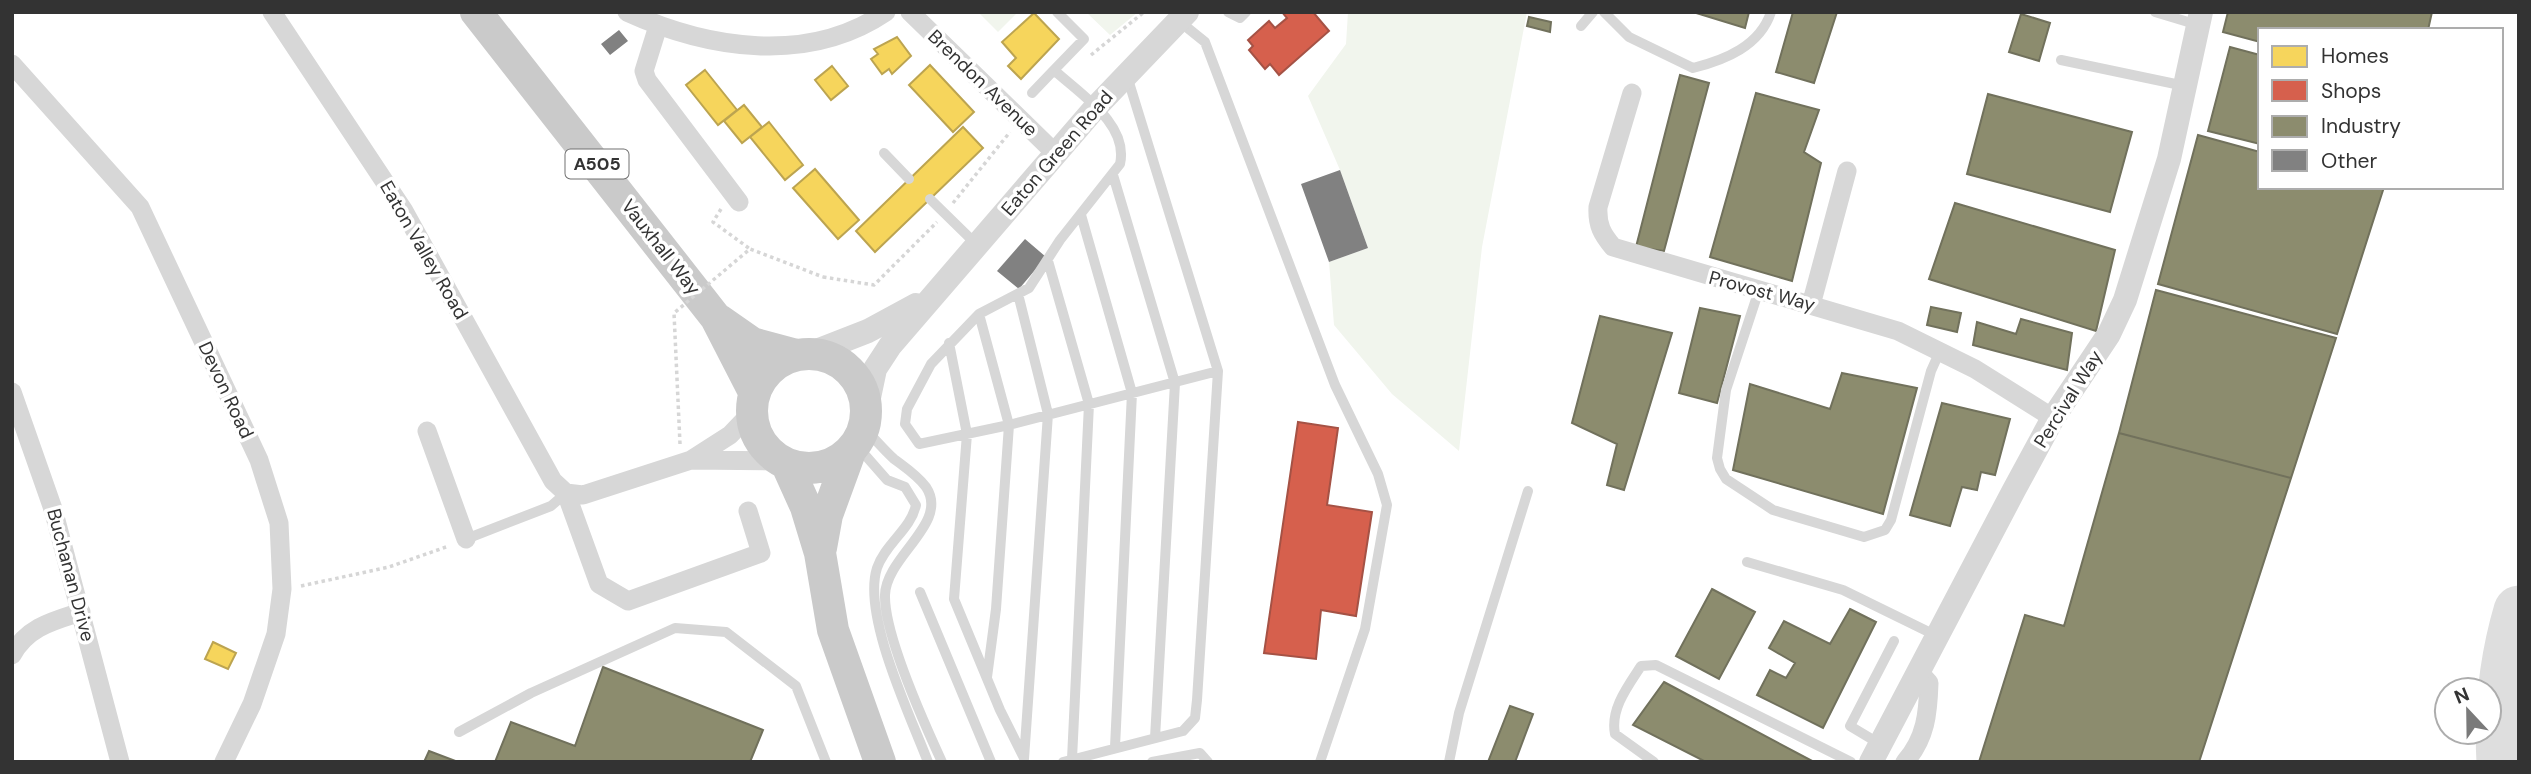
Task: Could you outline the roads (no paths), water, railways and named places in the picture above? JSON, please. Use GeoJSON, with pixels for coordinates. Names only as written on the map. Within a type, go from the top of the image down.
{"type":"FeatureCollection","features":[{"type":"Feature","properties":{"kind":"main road","name":"Vauxhall Way"},"geometry":{"type":"LineString","coordinates":[[476,12],[716,318],[753,403]]}},
{"type":"Feature","properties":{"kind":"main road","name":"Vauxhall Way"},"geometry":{"type":"LineString","coordinates":[[716,318],[752,343],[802,354]]}},
{"type":"Feature","properties":{"kind":"main road"},"geometry":{"type":"LineString","coordinates":[[820,552],[827,515],[859,433],[863,391],[853,374],[838,361],[802,354],[767,372],[753,403],[754,429],[767,452],[783,463],[819,468],[837,462],[859,433]]}},
{"type":"Feature","properties":{"kind":"main road"},"geometry":{"type":"LineString","coordinates":[[783,463],[806,507],[820,552],[832,630],[880,762]]}},
{"type":"Feature","properties":{"kind":"street","name":"Eaton Valley Road"},"geometry":{"type":"LineString","coordinates":[[272,12],[404,211],[553,481],[566,493],[599,584],[628,601],[761,553],[748,511]]}},
{"type":"Feature","properties":{"kind":"street"},"geometry":{"type":"LineString","coordinates":[[627,12],[658,26],[743,46],[804,44],[835,37],[859,28],[886,12]]}},
{"type":"Feature","properties":{"kind":"street","name":"Brendon Avenue"},"geometry":{"type":"LineString","coordinates":[[909,12],[1056,154]]}},
{"type":"Feature","properties":{"kind":"street","name":"Eaton Green Road"},"geometry":{"type":"LineString","coordinates":[[859,433],[875,369],[929,298],[1095,108],[1183,16]]}},
{"type":"Feature","properties":{"kind":"street","name":"Percival Way"},"geometry":{"type":"LineString","coordinates":[[1876,753],[2053,418],[2109,334],[2125,300],[2169,159],[2200,19]]}},
{"type":"Feature","properties":{"kind":"street"},"geometry":{"type":"LineString","coordinates":[[658,26],[643,71],[647,80],[739,202]]}},
{"type":"Feature","properties":{"kind":"street","name":"Devon Road"},"geometry":{"type":"LineString","coordinates":[[12,64],[140,207],[259,460],[279,523],[282,589],[276,634],[252,704],[224,762]]}},
{"type":"Feature","properties":{"kind":"street","name":"Provost Way"},"geometry":{"type":"LineString","coordinates":[[1632,93],[1598,207],[1597,221],[1602,234],[1613,247],[1632,255],[1898,331],[1941,350],[2053,418]]}},
{"type":"Feature","properties":{"kind":"street"},"geometry":{"type":"LineString","coordinates":[[1811,304],[1847,171]]}},
{"type":"Feature","properties":{"kind":"street","name":"Eaton Green Road"},"geometry":{"type":"LineString","coordinates":[[802,354],[868,331],[929,298]]}},
{"type":"Feature","properties":{"kind":"street","name":"Buchanan Drive"},"geometry":{"type":"LineString","coordinates":[[12,392],[53,509],[120,762]]}},
{"type":"Feature","properties":{"kind":"street"},"geometry":{"type":"LineString","coordinates":[[566,493],[583,495],[730,435],[753,403]]}},
{"type":"Feature","properties":{"kind":"street"},"geometry":{"type":"LineString","coordinates":[[427,431],[466,539]]}},
{"type":"Feature","properties":{"kind":"street"},"geometry":{"type":"LineString","coordinates":[[686,452],[783,463]]}},
{"type":"Feature","properties":{"kind":"street"},"geometry":{"type":"LineString","coordinates":[[12,654],[23,637],[41,625],[81,612]]}},
{"type":"Feature","properties":{"kind":"street"},"geometry":{"type":"LineString","coordinates":[[1905,762],[1917,748],[1928,718],[1929,683],[1919,673]]}},
{"type":"Feature","properties":{"kind":"lane"},"geometry":{"type":"LineString","coordinates":[[1032,93],[1084,39],[1057,12]]}},
{"type":"Feature","properties":{"kind":"lane"},"geometry":{"type":"LineString","coordinates":[[1228,12],[1240,18],[1246,12]]}},
{"type":"Feature","properties":{"kind":"lane"},"geometry":{"type":"LineString","coordinates":[[1581,26],[1593,12]]}},
{"type":"Feature","properties":{"kind":"lane"},"geometry":{"type":"LineString","coordinates":[[1604,12],[1629,37],[1693,68],[1743,50],[1768,21],[1771,12]]}},
{"type":"Feature","properties":{"kind":"lane"},"geometry":{"type":"LineString","coordinates":[[2155,12],[2200,19]]}},
{"type":"Feature","properties":{"kind":"lane"},"geometry":{"type":"LineString","coordinates":[[1183,16],[1205,42],[1335,385],[1378,474],[1387,505],[1365,629],[1320,762]]}},
{"type":"Feature","properties":{"kind":"lane"},"geometry":{"type":"LineString","coordinates":[[2061,60],[2185,86]]}},
{"type":"Feature","properties":{"kind":"lane"},"geometry":{"type":"LineString","coordinates":[[1054,69],[1115,130],[1122,153],[1114,175],[1081,215],[1029,288],[979,314],[949,343],[917,386],[907,409],[905,424],[919,444],[1009,425],[1218,371]]}},
{"type":"Feature","properties":{"kind":"lane"},"geometry":{"type":"LineString","coordinates":[[1048,261],[1089,404],[1068,760],[1183,731],[1195,718],[1218,371],[1126,76]]}},
{"type":"Feature","properties":{"kind":"lane"},"geometry":{"type":"LineString","coordinates":[[884,153],[909,179]]}},
{"type":"Feature","properties":{"kind":"lane"},"geometry":{"type":"LineString","coordinates":[[1114,175],[1175,383],[1155,738]]}},
{"type":"Feature","properties":{"kind":"lane"},"geometry":{"type":"LineString","coordinates":[[930,199],[976,245]]}},
{"type":"Feature","properties":{"kind":"lane"},"geometry":{"type":"LineString","coordinates":[[1081,215],[1132,394],[1115,747]]}},
{"type":"Feature","properties":{"kind":"lane"},"geometry":{"type":"LineString","coordinates":[[1759,290],[1726,390],[1717,458],[1726,479],[1773,510],[1864,537],[1885,530],[1891,520],[1931,372],[1941,350]]}},
{"type":"Feature","properties":{"kind":"lane"},"geometry":{"type":"LineString","coordinates":[[1018,294],[1048,414],[1025,760]]}},
{"type":"Feature","properties":{"kind":"lane"},"geometry":{"type":"LineString","coordinates":[[979,314],[1009,425],[996,609],[987,678]]}},
{"type":"Feature","properties":{"kind":"lane"},"geometry":{"type":"LineString","coordinates":[[949,343],[967,434],[954,599],[1025,760]]}},
{"type":"Feature","properties":{"kind":"lane"},"geometry":{"type":"LineString","coordinates":[[859,433],[887,480],[905,488],[916,505],[914,515],[890,543],[878,566],[872,588],[874,607],[896,680],[928,762]]}},
{"type":"Feature","properties":{"kind":"lane"},"geometry":{"type":"LineString","coordinates":[[859,433],[911,470],[931,496],[932,509],[928,520],[892,566],[885,597],[887,618],[901,659],[942,762]]}},
{"type":"Feature","properties":{"kind":"lane"},"geometry":{"type":"LineString","coordinates":[[1448,762],[1459,713],[1528,491]]}},
{"type":"Feature","properties":{"kind":"lane"},"geometry":{"type":"LineString","coordinates":[[466,539],[551,506],[566,493]]}},
{"type":"Feature","properties":{"kind":"lane"},"geometry":{"type":"LineString","coordinates":[[1747,562],[1843,590],[1937,636]]}},
{"type":"Feature","properties":{"kind":"lane"},"geometry":{"type":"LineString","coordinates":[[920,593],[991,762]]}},
{"type":"Feature","properties":{"kind":"lane"},"geometry":{"type":"LineString","coordinates":[[459,732],[531,693],[675,628],[726,632],[796,686],[825,762]]}},
{"type":"Feature","properties":{"kind":"lane"},"geometry":{"type":"LineString","coordinates":[[1876,753],[1850,726],[1894,641]]}},
{"type":"Feature","properties":{"kind":"lane"},"geometry":{"type":"LineString","coordinates":[[1654,762],[1615,734],[1613,725],[1622,695],[1641,666],[1656,666],[1851,762]]}},
{"type":"Feature","properties":{"kind":"lane"},"geometry":{"type":"LineString","coordinates":[[1153,762],[1200,753],[1208,762]]}}]}
